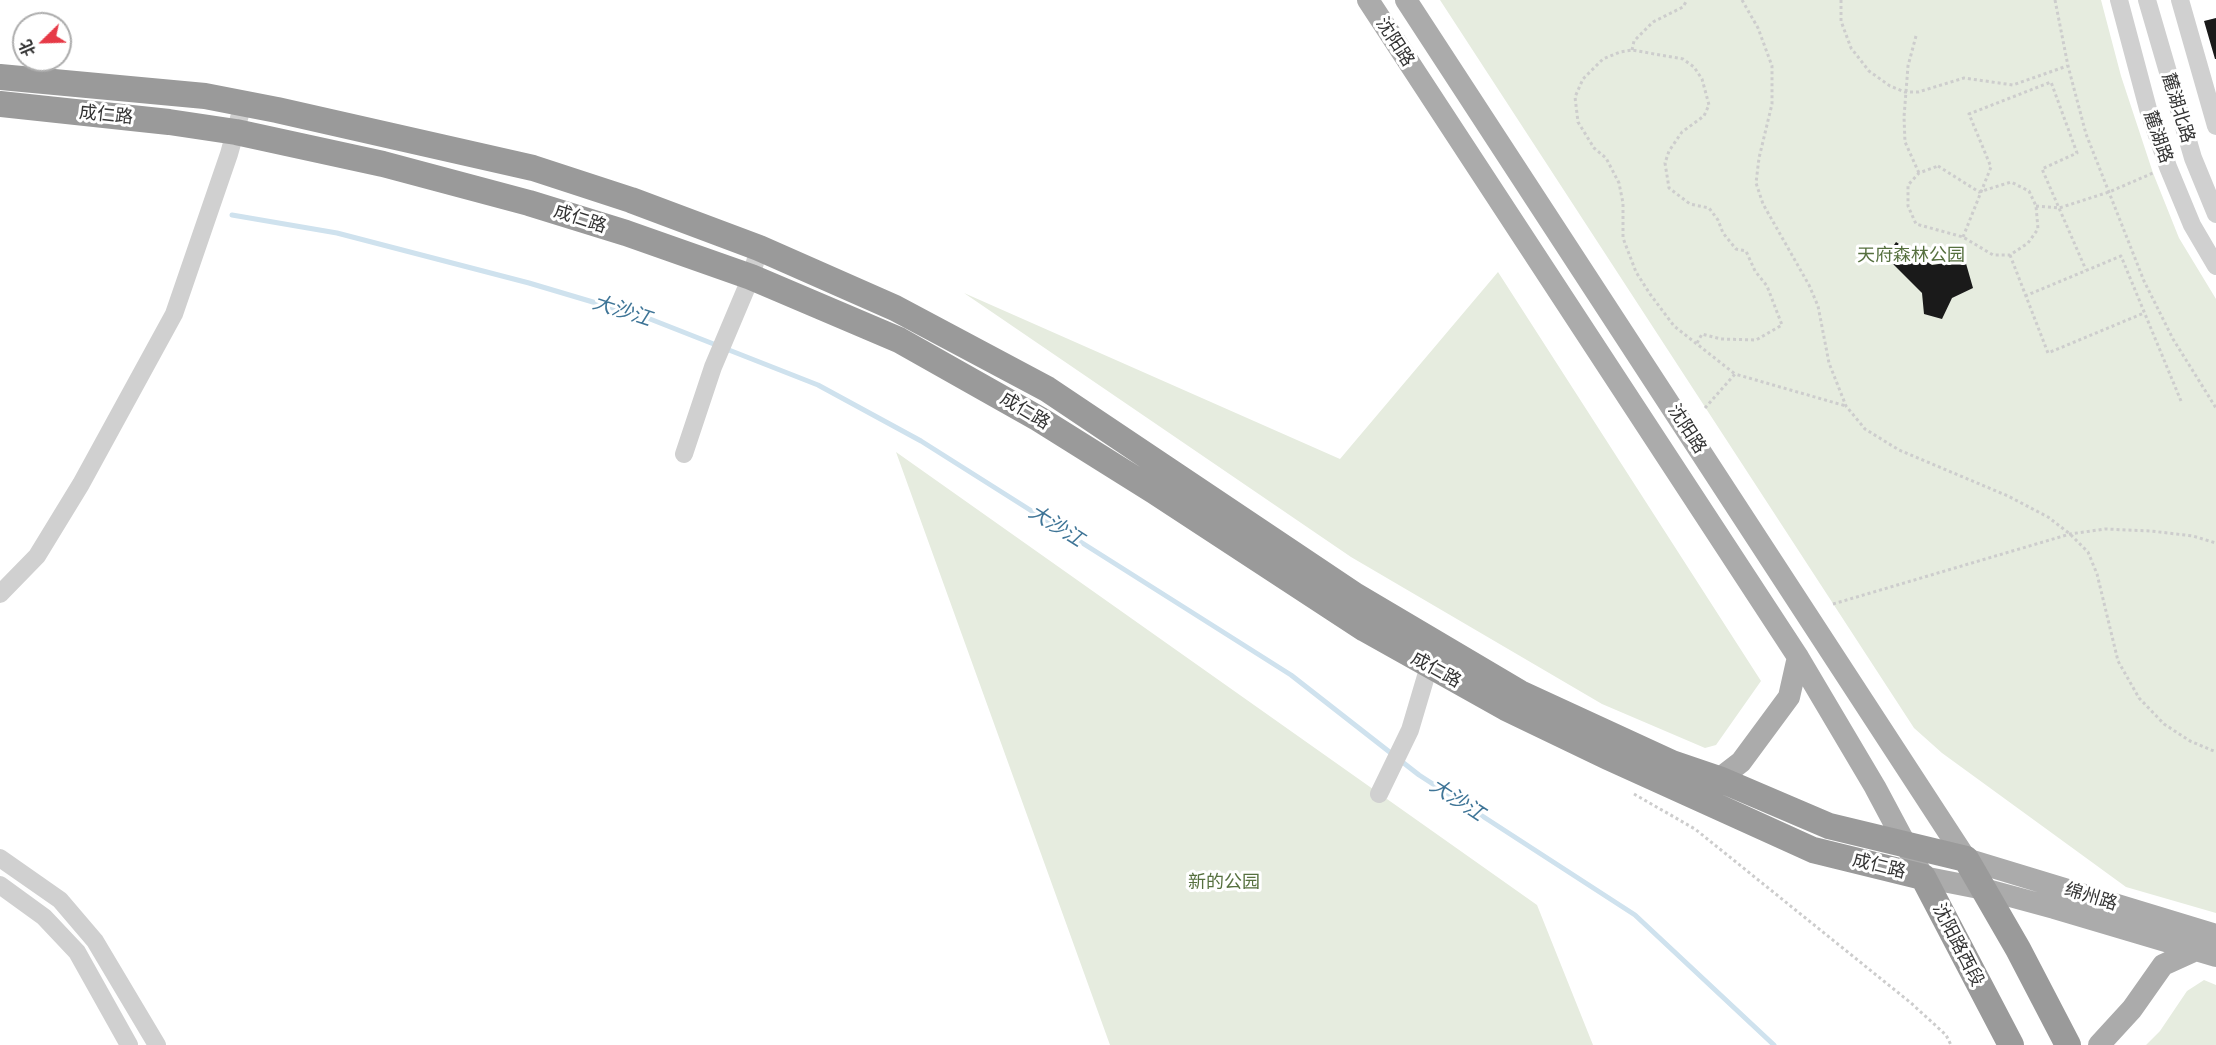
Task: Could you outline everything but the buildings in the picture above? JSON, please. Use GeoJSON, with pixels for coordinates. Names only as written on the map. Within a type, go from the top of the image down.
{"type":"FeatureCollection","features":[{"type":"Feature","properties":{"kind":"highway","name":"成仁路"},"geometry":{"type":"LineString","coordinates":[[0,77],[172,92],[277,110],[533,168],[631,200],[759,248],[895,308],[1047,389],[1356,596],[1520,693],[1672,763],[1719,779],[1829,826],[1966,859]]}},
{"type":"Feature","properties":{"kind":"highway","name":"成仁路"},"geometry":{"type":"LineString","coordinates":[[0,104],[169,122],[236,132],[383,164],[529,203],[751,277],[899,340],[968,378],[1154,490],[1365,629],[1429,666],[1608,757],[1813,850],[1923,877]]}},
{"type":"Feature","properties":{"kind":"highway"},"geometry":{"type":"LineString","coordinates":[[1966,859],[2018,949],[2068,1045]]}},
{"type":"Feature","properties":{"kind":"highway","name":"沈阳路西段"},"geometry":{"type":"LineString","coordinates":[[1923,877],[2011,1045]]}},
{"type":"Feature","properties":{"kind":"main road","name":"沈阳路"},"geometry":{"type":"LineString","coordinates":[[1368,0],[1798,657],[1875,788],[1904,844]]}},
{"type":"Feature","properties":{"kind":"main road","name":"沈阳路"},"geometry":{"type":"LineString","coordinates":[[1406,0],[1897,749],[1966,859]]}},
{"type":"Feature","properties":{"kind":"main road"},"geometry":{"type":"LineString","coordinates":[[1719,779],[1741,762],[1789,697],[1798,657]]}},
{"type":"Feature","properties":{"kind":"main road","name":"沈阳路西段"},"geometry":{"type":"LineString","coordinates":[[1904,844],[1923,877]]}},
{"type":"Feature","properties":{"kind":"main road","name":"绵州路"},"geometry":{"type":"LineString","coordinates":[[1966,859],[2216,935]]}},
{"type":"Feature","properties":{"kind":"main road","name":"成仁路"},"geometry":{"type":"LineString","coordinates":[[1923,877],[1984,889]]}},
{"type":"Feature","properties":{"kind":"main road","name":"绵州路"},"geometry":{"type":"LineString","coordinates":[[1984,889],[2206,953]]}},
{"type":"Feature","properties":{"kind":"main road"},"geometry":{"type":"LineString","coordinates":[[2098,1045],[2132,1009],[2163,965],[2206,953]]}},
{"type":"Feature","properties":{"kind":"street","name":"麓湖路"},"geometry":{"type":"LineString","coordinates":[[2119,0],[2148,109],[2168,167],[2192,225],[2216,266]]}},
{"type":"Feature","properties":{"kind":"street","name":"麓湖北路"},"geometry":{"type":"LineString","coordinates":[[2147,0],[2193,158],[2216,214]]}},
{"type":"Feature","properties":{"kind":"street"},"geometry":{"type":"LineString","coordinates":[[2180,0],[2216,126]]}},
{"type":"Feature","properties":{"kind":"street"},"geometry":{"type":"LineString","coordinates":[[0,594],[37,556],[81,484],[174,314],[236,132],[243,104]]}},
{"type":"Feature","properties":{"kind":"street"},"geometry":{"type":"LineString","coordinates":[[684,454],[713,368],[751,277],[759,248]]}},
{"type":"Feature","properties":{"kind":"street"},"geometry":{"type":"LineString","coordinates":[[1379,794],[1410,730],[1429,666]]}},
{"type":"Feature","properties":{"kind":"street"},"geometry":{"type":"LineString","coordinates":[[0,858],[60,900],[96,941],[157,1045]]}},
{"type":"Feature","properties":{"kind":"street"},"geometry":{"type":"LineString","coordinates":[[0,885],[44,916],[77,952],[129,1045]]}},
{"type":"Feature","properties":{"kind":"path"},"geometry":{"type":"LineString","coordinates":[[1632,50],[1634,42],[1653,22],[1683,7],[1687,0]]}},
{"type":"Feature","properties":{"kind":"path"},"geometry":{"type":"LineString","coordinates":[[1742,0],[1758,28],[1772,66],[1772,104],[1759,158],[1756,183],[1763,204],[1809,285],[1818,306],[1829,363],[1846,406],[1865,429],[1899,450],[2008,496],[2048,517],[2070,534],[2088,552],[2097,574],[2118,662],[2139,698],[2164,724],[2190,741],[2216,752]]}},
{"type":"Feature","properties":{"kind":"path"},"geometry":{"type":"LineString","coordinates":[[1841,0],[1841,21],[1851,48],[1869,71],[1890,86],[1905,92],[1917,92],[1964,78],[2013,85],[2068,66]]}},
{"type":"Feature","properties":{"kind":"path"},"geometry":{"type":"LineString","coordinates":[[2055,0],[2068,66],[2086,134],[2144,281],[2173,339],[2216,408]]}},
{"type":"Feature","properties":{"kind":"path"},"geometry":{"type":"LineString","coordinates":[[1916,36],[1905,92],[1905,142],[1919,173]]}},
{"type":"Feature","properties":{"kind":"path"},"geometry":{"type":"LineString","coordinates":[[1697,343],[1702,334],[1721,339],[1756,340],[1782,325],[1767,286],[1755,271],[1746,251],[1736,249],[1723,233],[1719,220],[1709,208],[1690,204],[1669,188],[1665,163],[1669,151],[1682,132],[1704,116],[1709,105],[1702,79],[1694,67],[1683,59],[1632,50],[1603,59],[1590,70],[1575,97],[1578,122],[1594,148],[1606,158],[1619,183],[1623,203],[1623,238],[1636,272],[1674,326],[1736,374],[1846,406]]}},
{"type":"Feature","properties":{"kind":"path"},"geometry":{"type":"LineString","coordinates":[[1963,237],[1979,192],[1991,167],[1969,114],[2050,82],[2077,153],[2042,169],[2086,270]]}},
{"type":"Feature","properties":{"kind":"path"},"geometry":{"type":"LineString","coordinates":[[1938,166],[1979,192],[2011,182],[2029,191],[2036,206],[2038,230],[2028,243],[2010,255],[1993,255],[1963,237],[1916,224],[1908,206],[1908,185],[1919,173],[1938,166]]}},
{"type":"Feature","properties":{"kind":"path"},"geometry":{"type":"LineString","coordinates":[[2036,206],[2059,208],[2109,192],[2153,173]]}},
{"type":"Feature","properties":{"kind":"path"},"geometry":{"type":"LineString","coordinates":[[2010,255],[2048,353],[2144,313]]}},
{"type":"Feature","properties":{"kind":"path"},"geometry":{"type":"LineString","coordinates":[[2025,296],[2121,256],[2181,401]]}},
{"type":"Feature","properties":{"kind":"path"},"geometry":{"type":"LineString","coordinates":[[1705,408],[1736,374]]}},
{"type":"Feature","properties":{"kind":"path"},"geometry":{"type":"LineString","coordinates":[[1833,604],[2070,534],[2105,529],[2151,531],[2193,536],[2216,543]]}},
{"type":"Feature","properties":{"kind":"path"},"geometry":{"type":"LineString","coordinates":[[1626,789],[1695,829],[1911,1003],[1946,1035],[1951,1045]]}},
{"type":"Feature","properties":{"kind":"green space","name":"天府森林公园"},"geometry":{"type":"Polygon","coordinates":[[[1440,0],[2101,0],[2121,76],[2153,173],[2179,238],[2216,299],[2216,913],[2126,887],[1942,753],[1914,728],[1440,0]]]}},
{"type":"Feature","properties":{"kind":"green space"},"geometry":{"type":"Polygon","coordinates":[[[1498,272],[1761,681],[1716,745],[1705,748],[1602,704],[1351,557],[964,293],[1340,459],[1498,272]]]}},
{"type":"Feature","properties":{"kind":"green space","name":"新的公园"},"geometry":{"type":"Polygon","coordinates":[[[896,452],[1537,905],[1593,1045],[1110,1045],[896,452]]]}},
{"type":"Feature","properties":{"kind":"green space"},"geometry":{"type":"Polygon","coordinates":[[[2204,980],[2216,985],[2216,1045],[2146,1045],[2160,1031],[2187,991],[2204,980]]]}},
{"type":"Feature","properties":{"kind":"waterway","name":"大沙江"},"geometry":{"type":"LineString","coordinates":[[232,215],[337,233],[529,283],[650,319],[818,385],[921,441],[1291,675],[1419,775],[1635,915],[1774,1045]]}}]}
